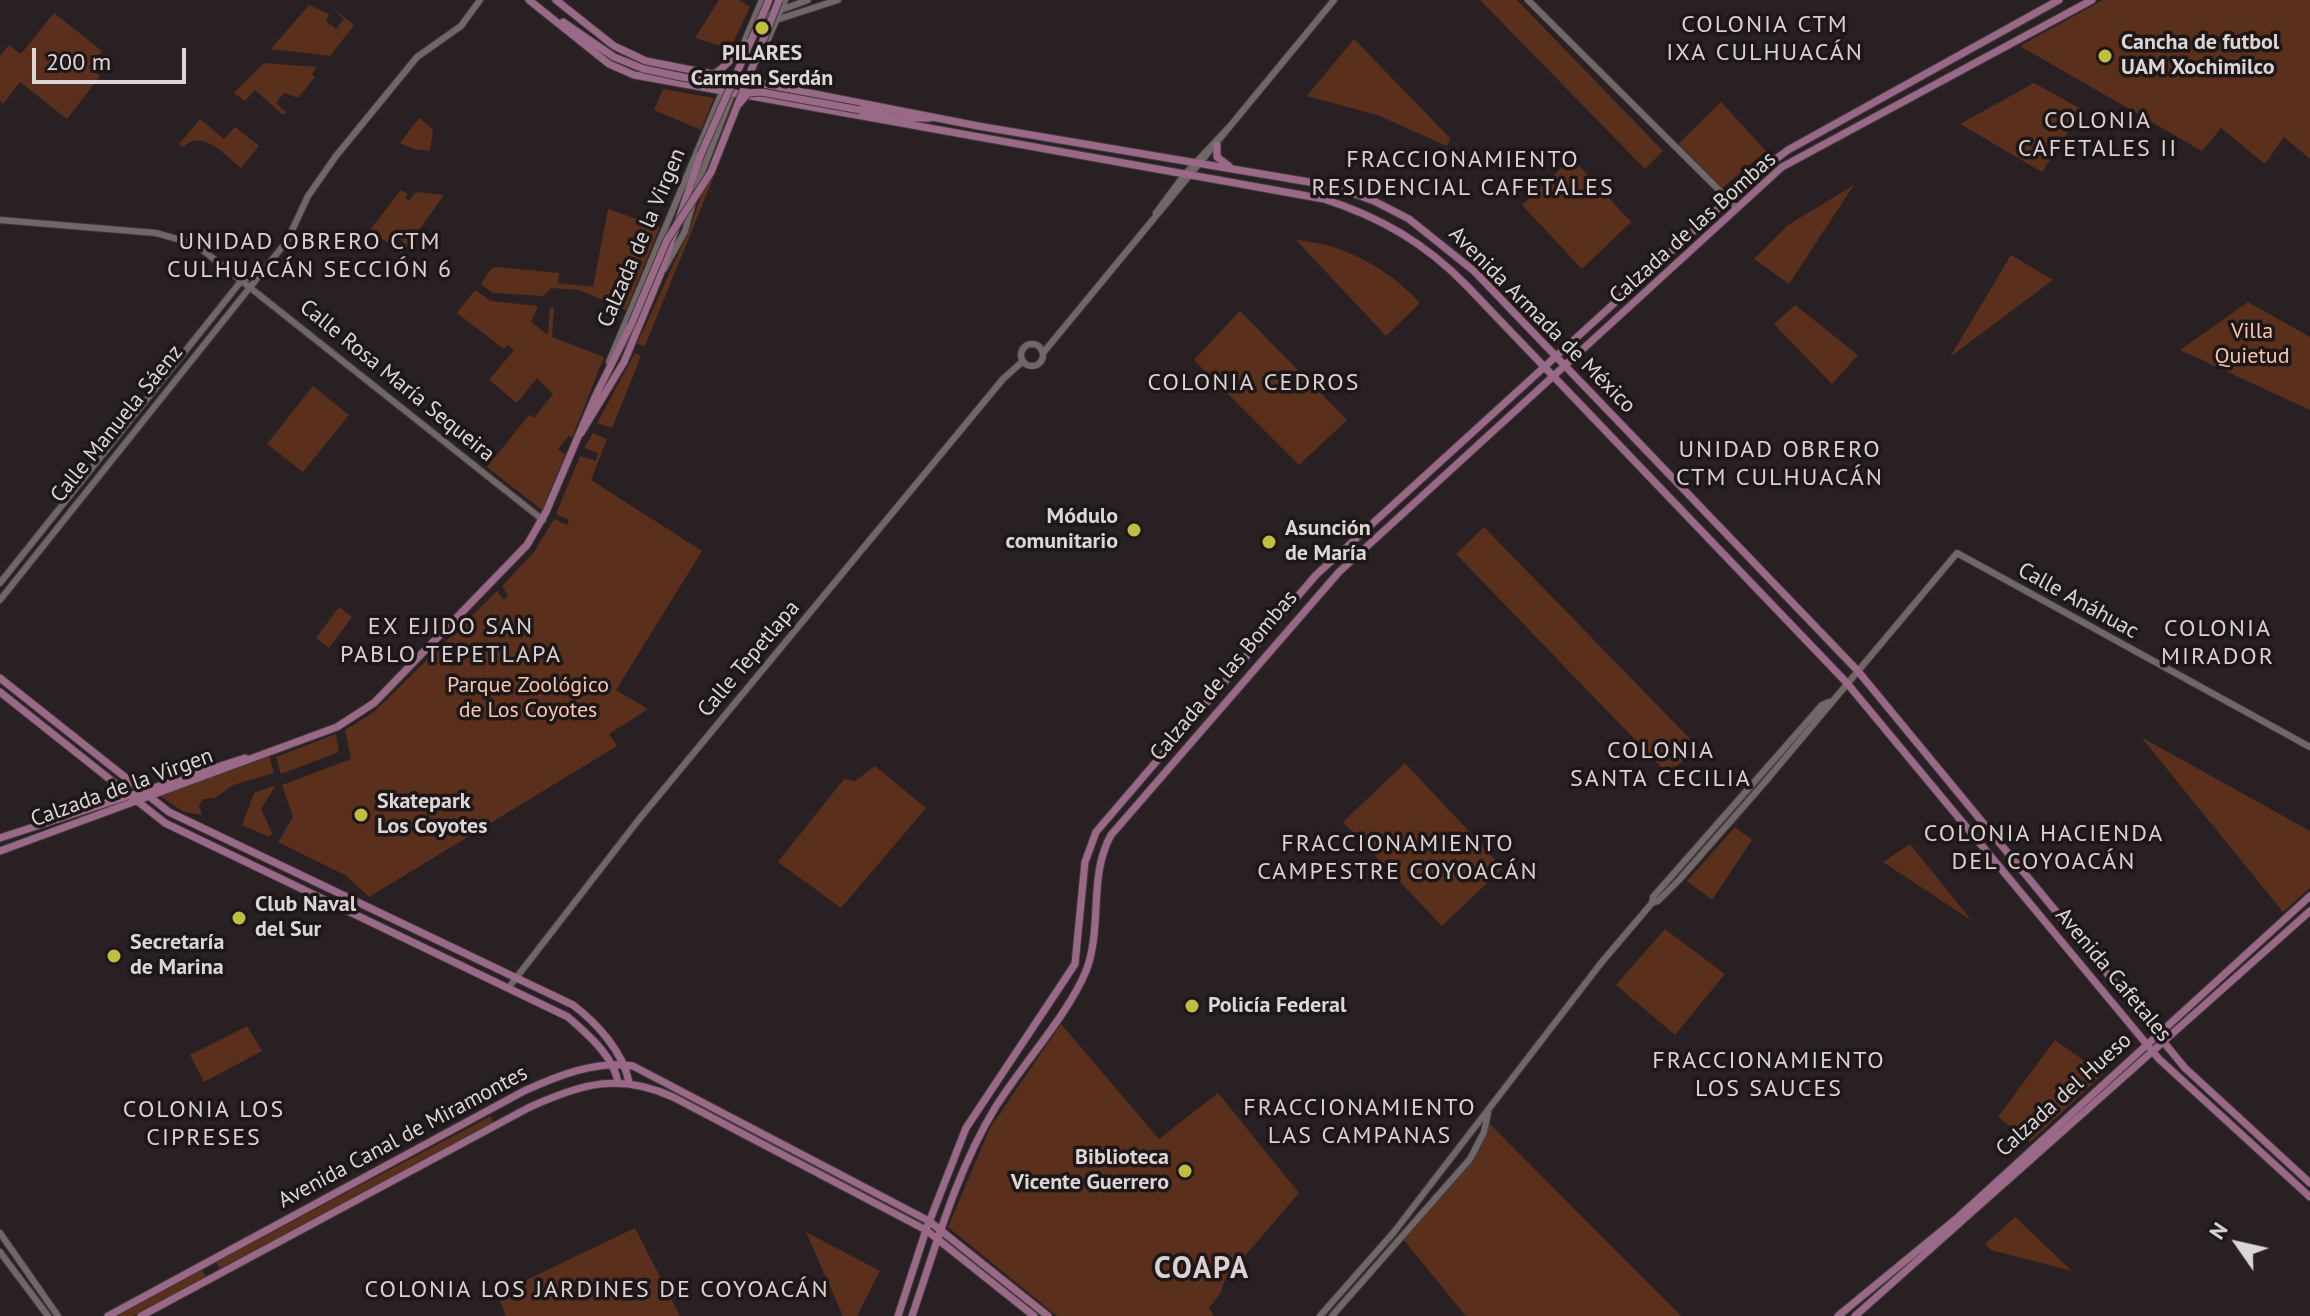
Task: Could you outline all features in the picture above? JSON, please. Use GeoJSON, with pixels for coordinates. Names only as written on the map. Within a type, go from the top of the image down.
{"type":"FeatureCollection","features":[{"type":"Feature","properties":{"kind":"main road"},"geometry":{"type":"LineString","coordinates":[[529,0],[614,57],[644,69],[710,78],[724,70],[751,34]]}},
{"type":"Feature","properties":{"kind":"main road","name":"Avenida Armada de México"},"geometry":{"type":"LineString","coordinates":[[556,0],[614,46],[635,57],[932,117],[1333,186],[1392,209],[1450,248],[1857,670]]}},
{"type":"Feature","properties":{"kind":"main road","name":"Calzada de la Virgen"},"geometry":{"type":"LineString","coordinates":[[579,435],[589,426],[624,362],[660,275],[701,154],[751,34],[769,0]]}},
{"type":"Feature","properties":{"kind":"main road","name":"Calzada de la Virgen"},"geometry":{"type":"LineString","coordinates":[[0,851],[337,727],[366,709],[515,560],[543,520],[667,240],[711,172],[779,0]]}},
{"type":"Feature","properties":{"kind":"main road","name":"Calzada de las Bombas"},"geometry":{"type":"LineString","coordinates":[[898,1316],[959,1143],[991,1087],[1075,964],[1085,862],[1096,832],[1316,575],[1756,174],[1788,150],[2059,0]]}},
{"type":"Feature","properties":{"kind":"main road","name":"Calzada de las Bombas"},"geometry":{"type":"LineString","coordinates":[[912,1316],[939,1234],[974,1149],[996,1107],[1085,973],[1093,940],[1100,860],[1111,835],[1321,591],[1782,167],[2092,0]]}},
{"type":"Feature","properties":{"kind":"main road","name":"Avenida Armada de México"},"geometry":{"type":"LineString","coordinates":[[540,8],[622,71],[732,94],[1324,199],[1402,232],[1456,275],[1846,682]]}},
{"type":"Feature","properties":{"kind":"main road"},"geometry":{"type":"LineString","coordinates":[[734,112],[748,93],[761,92],[899,118],[932,117]]}},
{"type":"Feature","properties":{"kind":"main road"},"geometry":{"type":"LineString","coordinates":[[1217,145],[1217,157],[1231,167]]}},
{"type":"Feature","properties":{"kind":"main road"},"geometry":{"type":"LineString","coordinates":[[1756,174],[1764,183]]}},
{"type":"Feature","properties":{"kind":"main road","name":"Avenida Cafetales"},"geometry":{"type":"LineString","coordinates":[[1857,670],[2164,1043],[2200,1082],[2310,1183]]}},
{"type":"Feature","properties":{"kind":"main road"},"geometry":{"type":"LineString","coordinates":[[0,678],[149,798],[189,823],[518,976],[580,1011],[603,1033],[623,1064],[629,1082]]}},
{"type":"Feature","properties":{"kind":"main road","name":"Avenida Cafetales"},"geometry":{"type":"LineString","coordinates":[[1846,682],[2154,1053],[2310,1197]]}},
{"type":"Feature","properties":{"kind":"main road"},"geometry":{"type":"LineString","coordinates":[[0,692],[165,823],[568,1017],[592,1038],[611,1065],[618,1083]]}},
{"type":"Feature","properties":{"kind":"main road","name":"Calzada de la Virgen"},"geometry":{"type":"LineString","coordinates":[[0,838],[100,803],[255,756]]}},
{"type":"Feature","properties":{"kind":"main road"},"geometry":{"type":"LineString","coordinates":[[100,803],[109,793],[110,781]]}},
{"type":"Feature","properties":{"kind":"main road"},"geometry":{"type":"LineString","coordinates":[[271,876],[276,864]]}},
{"type":"Feature","properties":{"kind":"main road","name":"Calzada del Hueso"},"geometry":{"type":"LineString","coordinates":[[1838,1316],[1956,1219],[2310,896]]}},
{"type":"Feature","properties":{"kind":"main road","name":"Calzada del Hueso"},"geometry":{"type":"LineString","coordinates":[[1855,1316],[2310,911]]}},
{"type":"Feature","properties":{"kind":"main road","name":"Avenida Canal de Miramontes"},"geometry":{"type":"LineString","coordinates":[[108,1316],[524,1091],[569,1073],[623,1064],[652,1075],[928,1225],[1034,1316]]}},
{"type":"Feature","properties":{"kind":"main road","name":"Avenida Canal de Miramontes"},"geometry":{"type":"LineString","coordinates":[[141,1316],[528,1108],[596,1083],[649,1085],[928,1225]]}},
{"type":"Feature","properties":{"kind":"main road"},"geometry":{"type":"LineString","coordinates":[[959,1143],[974,1149]]}},
{"type":"Feature","properties":{"kind":"main road","name":"Avenida Canal de Miramontes"},"geometry":{"type":"LineString","coordinates":[[939,1234],[1048,1316]]}},
{"type":"Feature","properties":{"kind":"main road"},"geometry":{"type":"LineString","coordinates":[[213,1259],[212,1269],[221,1273]]}},
{"type":"Feature","properties":{"kind":"main road"},"geometry":{"type":"LineString","coordinates":[[201,1266],[210,1271],[206,1281]]}},
{"type":"Feature","properties":{"kind":"street","name":"Calzada de la Virgen"},"geometry":{"type":"LineString","coordinates":[[737,79],[762,0]]}},
{"type":"Feature","properties":{"kind":"street"},"geometry":{"type":"LineString","coordinates":[[749,82],[785,0]]}},
{"type":"Feature","properties":{"kind":"street"},"geometry":{"type":"LineString","coordinates":[[754,20],[808,0]]}},
{"type":"Feature","properties":{"kind":"street"},"geometry":{"type":"LineString","coordinates":[[776,20],[838,0]]}},
{"type":"Feature","properties":{"kind":"street"},"geometry":{"type":"LineString","coordinates":[[1200,162],[1334,0]]}},
{"type":"Feature","properties":{"kind":"street"},"geometry":{"type":"LineString","coordinates":[[1528,0],[1719,195],[1737,208]]}},
{"type":"Feature","properties":{"kind":"street","name":"Calle Manuela Sáenz"},"geometry":{"type":"LineString","coordinates":[[0,600],[291,236],[305,200],[323,173],[384,97],[417,57],[461,26],[482,2]]}},
{"type":"Feature","properties":{"kind":"street"},"geometry":{"type":"LineString","coordinates":[[751,34],[754,46],[768,38]]}},
{"type":"Feature","properties":{"kind":"street","name":"Calzada de la Virgen"},"geometry":{"type":"LineString","coordinates":[[595,397],[722,92]]}},
{"type":"Feature","properties":{"kind":"street"},"geometry":{"type":"LineString","coordinates":[[660,275],[685,231],[699,180],[732,94]]}},
{"type":"Feature","properties":{"kind":"street"},"geometry":{"type":"LineString","coordinates":[[1023,361],[1036,366],[1052,341],[1231,125]]}},
{"type":"Feature","properties":{"kind":"street","name":"Calle Rosa María Sequeira"},"geometry":{"type":"LineString","coordinates":[[0,220],[174,236],[202,248],[543,520]]}},
{"type":"Feature","properties":{"kind":"street","name":"Calle Manuela Sáenz"},"geometry":{"type":"LineString","coordinates":[[0,583],[242,280],[262,272]]}},
{"type":"Feature","properties":{"kind":"street"},"geometry":{"type":"LineString","coordinates":[[1043,353],[1037,345],[1052,341]]}},
{"type":"Feature","properties":{"kind":"street","name":"Calle Tepetlapa"},"geometry":{"type":"LineString","coordinates":[[509,987],[640,818],[1003,379],[1023,361],[1023,348],[1037,345]]}},
{"type":"Feature","properties":{"kind":"street","name":"Calle Anáhuac"},"geometry":{"type":"LineString","coordinates":[[1857,670],[1957,553],[2310,747]]}},
{"type":"Feature","properties":{"kind":"street"},"geometry":{"type":"LineString","coordinates":[[1320,1316],[1394,1232],[1595,970],[1652,903],[1679,880],[1822,705],[1829,702],[1857,670]]}},
{"type":"Feature","properties":{"kind":"street"},"geometry":{"type":"LineString","coordinates":[[1332,1316],[1470,1159],[1488,1113]]}},
{"type":"Feature","properties":{"kind":"street"},"geometry":{"type":"LineString","coordinates":[[0,1233],[58,1316]]}},
{"type":"Feature","properties":{"kind":"street"},"geometry":{"type":"LineString","coordinates":[[0,1252],[48,1316]]}},
{"type":"Feature","properties":{"kind":"green space"},"geometry":{"type":"Polygon","coordinates":[[[719,0],[739,0],[750,7],[730,49],[695,38],[719,0]]]}},
{"type":"Feature","properties":{"kind":"green space"},"geometry":{"type":"Polygon","coordinates":[[[1480,0],[1517,0],[1663,151],[1645,169],[1480,0]]]}},
{"type":"Feature","properties":{"kind":"green space"},"geometry":{"type":"Polygon","coordinates":[[[2103,0],[2310,0],[2310,159],[2284,137],[2265,164],[2221,128],[2202,151],[2020,46],[2103,0]]]}},
{"type":"Feature","properties":{"kind":"green space"},"geometry":{"type":"Polygon","coordinates":[[[309,5],[329,14],[326,21],[336,29],[344,19],[331,7],[354,25],[330,56],[271,49],[309,5]]]}},
{"type":"Feature","properties":{"kind":"green space"},"geometry":{"type":"Polygon","coordinates":[[[54,13],[102,51],[89,67],[100,76],[67,119],[20,82],[3,104],[0,101],[0,56],[9,45],[21,54],[54,13]]]}},
{"type":"Feature","properties":{"kind":"green space"},"geometry":{"type":"Polygon","coordinates":[[[1354,39],[1450,138],[1447,146],[1377,115],[1307,96],[1354,39]]]}},
{"type":"Feature","properties":{"kind":"green space"},"geometry":{"type":"Polygon","coordinates":[[[264,63],[317,67],[312,74],[315,77],[298,98],[284,93],[276,103],[286,112],[283,115],[255,90],[245,101],[234,93],[264,63]]]}},
{"type":"Feature","properties":{"kind":"green space"},"geometry":{"type":"Polygon","coordinates":[[[2034,83],[2083,110],[2042,172],[1960,124],[2034,83]]]}},
{"type":"Feature","properties":{"kind":"green space"},"geometry":{"type":"Polygon","coordinates":[[[663,89],[714,98],[701,130],[654,110],[663,89]]]}},
{"type":"Feature","properties":{"kind":"green space"},"geometry":{"type":"Polygon","coordinates":[[[1721,102],[1766,151],[1721,189],[1677,145],[1721,102]]]}},
{"type":"Feature","properties":{"kind":"green space"},"geometry":{"type":"Polygon","coordinates":[[[419,118],[433,129],[430,151],[413,149],[400,143],[419,118]]]}},
{"type":"Feature","properties":{"kind":"green space"},"geometry":{"type":"Polygon","coordinates":[[[200,119],[224,139],[235,127],[259,146],[241,168],[206,142],[198,140],[183,147],[179,144],[200,119]]]}},
{"type":"Feature","properties":{"kind":"green space"},"geometry":{"type":"Polygon","coordinates":[[[716,151],[723,154],[645,346],[637,344],[690,228],[716,151]]]}},
{"type":"Feature","properties":{"kind":"green space"},"geometry":{"type":"Polygon","coordinates":[[[1572,158],[1631,222],[1582,269],[1522,205],[1572,158]]]}},
{"type":"Feature","properties":{"kind":"green space"},"geometry":{"type":"Polygon","coordinates":[[[1854,185],[1789,284],[1754,259],[1788,225],[1854,185]]]}},
{"type":"Feature","properties":{"kind":"green space"},"geometry":{"type":"Polygon","coordinates":[[[401,190],[408,194],[405,198],[409,201],[416,192],[444,195],[402,254],[397,250],[404,242],[391,232],[388,243],[369,231],[401,190]]]}},
{"type":"Feature","properties":{"kind":"green space"},"geometry":{"type":"Polygon","coordinates":[[[608,209],[660,227],[626,310],[579,290],[551,288],[543,296],[493,293],[481,284],[491,269],[496,267],[559,273],[558,283],[593,287],[608,209]]]}},
{"type":"Feature","properties":{"kind":"green space"},"geometry":{"type":"Polygon","coordinates":[[[1296,240],[1348,252],[1364,260],[1394,279],[1420,303],[1386,336],[1296,240]]]}},
{"type":"Feature","properties":{"kind":"green space"},"geometry":{"type":"Polygon","coordinates":[[[2011,255],[2053,280],[1950,357],[2011,255]]]}},
{"type":"Feature","properties":{"kind":"green space"},"geometry":{"type":"Polygon","coordinates":[[[475,290],[491,301],[538,306],[531,322],[548,335],[550,307],[554,308],[552,337],[604,357],[572,438],[569,436],[558,449],[565,455],[542,510],[487,467],[529,415],[534,418],[553,394],[537,378],[517,403],[489,380],[514,350],[508,345],[504,349],[457,313],[475,290]]]}},
{"type":"Feature","properties":{"kind":"green space","name":"Villa Quietud"},"geometry":{"type":"Polygon","coordinates":[[[2248,302],[2310,337],[2310,410],[2180,350],[2248,302]]]}},
{"type":"Feature","properties":{"kind":"green space"},"geometry":{"type":"Polygon","coordinates":[[[1795,305],[1858,355],[1832,384],[1774,324],[1795,305]]]}},
{"type":"Feature","properties":{"kind":"green space"},"geometry":{"type":"Polygon","coordinates":[[[1240,311],[1347,420],[1299,465],[1194,360],[1240,311]]]}},
{"type":"Feature","properties":{"kind":"green space"},"geometry":{"type":"Polygon","coordinates":[[[635,353],[641,356],[612,428],[597,423],[635,353]]]}},
{"type":"Feature","properties":{"kind":"green space"},"geometry":{"type":"Polygon","coordinates":[[[313,386],[349,415],[303,472],[267,444],[313,386]]]}},
{"type":"Feature","properties":{"kind":"green space","name":"Parque Zoológico de Los Coyotes"},"geometry":{"type":"Polygon","coordinates":[[[593,433],[607,439],[591,480],[702,551],[616,690],[648,709],[609,734],[617,746],[369,897],[345,875],[278,842],[293,817],[282,785],[351,759],[345,730],[374,712],[497,591],[504,600],[508,596],[502,586],[534,552],[554,519],[567,525],[569,520],[556,514],[580,456],[596,461],[598,453],[584,448],[593,433]]]}},
{"type":"Feature","properties":{"kind":"green space"},"geometry":{"type":"Polygon","coordinates":[[[1484,527],[1698,747],[1668,774],[1456,554],[1484,527]]]}},
{"type":"Feature","properties":{"kind":"green space"},"geometry":{"type":"Polygon","coordinates":[[[339,607],[352,617],[329,648],[316,638],[339,607]]]}},
{"type":"Feature","properties":{"kind":"green space"},"geometry":{"type":"Polygon","coordinates":[[[336,734],[339,752],[281,774],[276,757],[336,734]]]}},
{"type":"Feature","properties":{"kind":"green space"},"geometry":{"type":"Polygon","coordinates":[[[2141,737],[2310,831],[2310,888],[2283,912],[2141,737]]]}},
{"type":"Feature","properties":{"kind":"green space"},"geometry":{"type":"Polygon","coordinates":[[[269,756],[274,773],[233,785],[215,798],[203,799],[199,806],[202,815],[184,812],[160,796],[269,756]]]}},
{"type":"Feature","properties":{"kind":"green space"},"geometry":{"type":"Polygon","coordinates":[[[1405,763],[1503,868],[1442,926],[1343,822],[1405,763]]]}},
{"type":"Feature","properties":{"kind":"green space"},"geometry":{"type":"Polygon","coordinates":[[[875,766],[926,808],[841,908],[778,862],[844,779],[855,781],[875,766]]]}},
{"type":"Feature","properties":{"kind":"green space"},"geometry":{"type":"Polygon","coordinates":[[[276,785],[261,809],[272,833],[269,837],[242,825],[254,793],[276,785]]]}},
{"type":"Feature","properties":{"kind":"green space"},"geometry":{"type":"Polygon","coordinates":[[[1735,827],[1752,840],[1712,900],[1687,881],[1735,827]]]}},
{"type":"Feature","properties":{"kind":"green space"},"geometry":{"type":"Polygon","coordinates":[[[1910,844],[1971,920],[1883,862],[1910,844]]]}},
{"type":"Feature","properties":{"kind":"green space"},"geometry":{"type":"Polygon","coordinates":[[[1665,929],[1725,974],[1675,1035],[1616,985],[1665,929]]]}},
{"type":"Feature","properties":{"kind":"green space"},"geometry":{"type":"Polygon","coordinates":[[[1061,1024],[1159,1139],[1218,1093],[1299,1193],[1225,1279],[1221,1292],[1209,1308],[1214,1316],[1057,1316],[948,1227],[990,1128],[1061,1024]]]}},
{"type":"Feature","properties":{"kind":"green space"},"geometry":{"type":"Polygon","coordinates":[[[247,1026],[262,1051],[204,1082],[190,1055],[247,1026]]]}},
{"type":"Feature","properties":{"kind":"green space"},"geometry":{"type":"Polygon","coordinates":[[[2055,1040],[2103,1074],[2030,1142],[1998,1117],[2055,1040]]]}},
{"type":"Feature","properties":{"kind":"green space"},"geometry":{"type":"Polygon","coordinates":[[[491,1116],[493,1122],[220,1269],[216,1262],[491,1116]]]}},
{"type":"Feature","properties":{"kind":"green space"},"geometry":{"type":"Polygon","coordinates":[[[1490,1124],[1681,1316],[1466,1316],[1402,1238],[1473,1158],[1490,1124]]]}},
{"type":"Feature","properties":{"kind":"green space"},"geometry":{"type":"Polygon","coordinates":[[[2015,1217],[2072,1271],[1991,1250],[1985,1244],[2015,1217]]]}},
{"type":"Feature","properties":{"kind":"green space"},"geometry":{"type":"Polygon","coordinates":[[[635,1228],[680,1316],[506,1316],[497,1294],[635,1228]]]}},
{"type":"Feature","properties":{"kind":"green space"},"geometry":{"type":"Polygon","coordinates":[[[806,1232],[880,1271],[857,1316],[843,1316],[806,1232]]]}},
{"type":"Feature","properties":{"kind":"green space"},"geometry":{"type":"Polygon","coordinates":[[[202,1270],[206,1277],[133,1316],[117,1316],[202,1270]]]}},
{"type":"Feature","properties":{"kind":"place","name":"PILARES Carmen Serdán"},"geometry":{"type":"Point","coordinates":[762,28]}},
{"type":"Feature","properties":{"kind":"place","name":"Cancha de futbol UAM Xochimilco"},"geometry":{"type":"Point","coordinates":[2105,56]}},
{"type":"Feature","properties":{"kind":"place","name":"Módulo comunitario"},"geometry":{"type":"Point","coordinates":[1134,530]}},
{"type":"Feature","properties":{"kind":"place","name":"Asunción de María"},"geometry":{"type":"Point","coordinates":[1269,542]}},
{"type":"Feature","properties":{"kind":"place","name":"Skatepark Los Coyotes"},"geometry":{"type":"Point","coordinates":[361,815]}},
{"type":"Feature","properties":{"kind":"place","name":"Club Naval del Sur"},"geometry":{"type":"Point","coordinates":[239,918]}},
{"type":"Feature","properties":{"kind":"place","name":"Secretaría de Marina"},"geometry":{"type":"Point","coordinates":[114,956]}},
{"type":"Feature","properties":{"kind":"place","name":"Policía Federal"},"geometry":{"type":"Point","coordinates":[1192,1006]}},
{"type":"Feature","properties":{"kind":"place","name":"Biblioteca Vicente Guerrero"},"geometry":{"type":"Point","coordinates":[1185,1171]}},
{"type":"Feature","properties":{"kind":"district","name":"COLONIA CTM IXA CULHUACÁN"},"geometry":{"type":"Point","coordinates":[1765,39]}},
{"type":"Feature","properties":{"kind":"district","name":"COLONIA CAFETALES II"},"geometry":{"type":"Point","coordinates":[2098,135]}},
{"type":"Feature","properties":{"kind":"district","name":"FRACCIONAMIENTO RESIDENCIAL CAFETALES"},"geometry":{"type":"Point","coordinates":[1463,174]}},
{"type":"Feature","properties":{"kind":"district","name":"UNIDAD OBRERO CTM CULHUACÁN SECCIÓN 6"},"geometry":{"type":"Point","coordinates":[310,256]}},
{"type":"Feature","properties":{"kind":"district","name":"COLONIA CEDROS"},"geometry":{"type":"Point","coordinates":[1254,383]}},
{"type":"Feature","properties":{"kind":"district","name":"UNIDAD OBRERO CTM CULHUACÁN"},"geometry":{"type":"Point","coordinates":[1780,464]}},
{"type":"Feature","properties":{"kind":"district","name":"EX EJIDO SAN PABLO TEPETLAPA"},"geometry":{"type":"Point","coordinates":[451,641]}},
{"type":"Feature","properties":{"kind":"district","name":"COLONIA MIRADOR"},"geometry":{"type":"Point","coordinates":[2218,643]}},
{"type":"Feature","properties":{"kind":"district","name":"COLONIA SANTA CECILIA"},"geometry":{"type":"Point","coordinates":[1661,765]}},
{"type":"Feature","properties":{"kind":"district","name":"COLONIA HACIENDA DEL COYOACÁN"},"geometry":{"type":"Point","coordinates":[2044,848]}},
{"type":"Feature","properties":{"kind":"district","name":"FRACCIONAMIENTO CAMPESTRE COYOACÁN"},"geometry":{"type":"Point","coordinates":[1398,858]}},
{"type":"Feature","properties":{"kind":"district","name":"FRACCIONAMIENTO LOS SAUCES"},"geometry":{"type":"Point","coordinates":[1769,1075]}},
{"type":"Feature","properties":{"kind":"district","name":"FRACCIONAMIENTO LAS CAMPANAS"},"geometry":{"type":"Point","coordinates":[1360,1122]}},
{"type":"Feature","properties":{"kind":"district","name":"COLONIA LOS CIPRESES"},"geometry":{"type":"Point","coordinates":[204,1124]}},
{"type":"Feature","properties":{"kind":"district","name":"COAPA"},"geometry":{"type":"Point","coordinates":[1202,1269]}},
{"type":"Feature","properties":{"kind":"district","name":"COLONIA LOS JARDINES DE COYOACÁN"},"geometry":{"type":"Point","coordinates":[597,1290]}}]}
